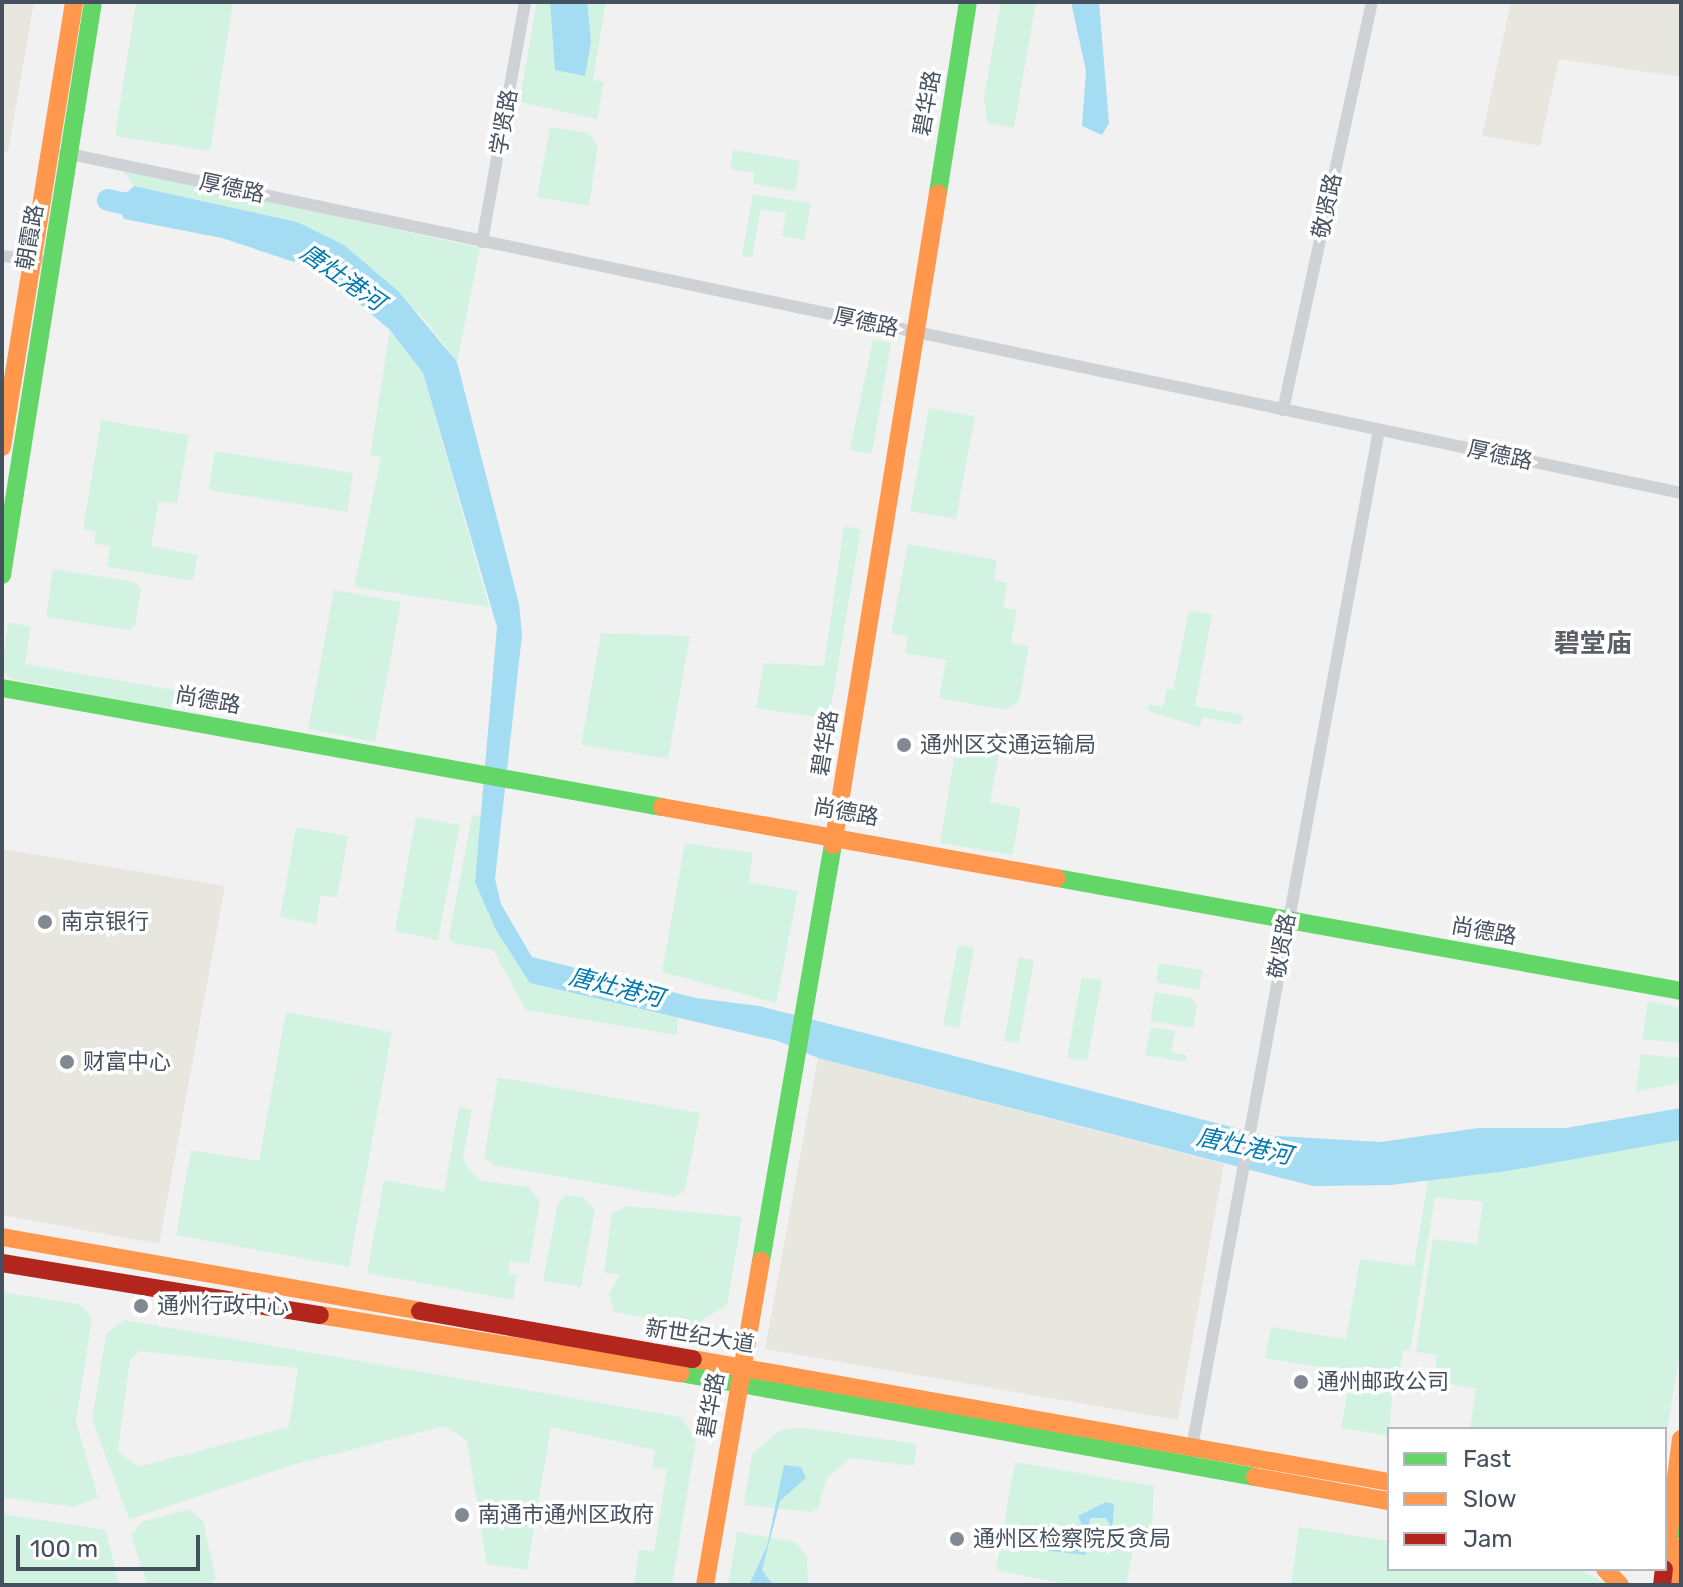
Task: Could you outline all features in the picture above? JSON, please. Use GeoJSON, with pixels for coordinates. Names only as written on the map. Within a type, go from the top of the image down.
{"type":"FeatureCollection","features":[{"type":"Feature","properties":{"kind":"main road","name":"朝霞路"},"geometry":{"type":"LineString","coordinates":[[2,575],[50,262],[74,2]]}},
{"type":"Feature","properties":{"kind":"main road","name":"朝霞路"},"geometry":{"type":"LineString","coordinates":[[2,447],[31,259],[60,151],[93,2]]}},
{"type":"Feature","properties":{"kind":"main road","name":"碧华路"},"geometry":{"type":"LineString","coordinates":[[705,1585],[835,835],[968,2]]}},
{"type":"Feature","properties":{"kind":"main road","name":"尚德路"},"geometry":{"type":"LineString","coordinates":[[2,688],[835,835],[1681,991]]}},
{"type":"Feature","properties":{"kind":"main road","name":"新世纪大道"},"geometry":{"type":"LineString","coordinates":[[2,1237],[740,1375],[1191,1455],[1387,1482]]}},
{"type":"Feature","properties":{"kind":"main road","name":"新世纪大道"},"geometry":{"type":"LineString","coordinates":[[2,1263],[740,1375]]}},
{"type":"Feature","properties":{"kind":"main road"},"geometry":{"type":"LineString","coordinates":[[1667,1457],[1681,1440]]}},
{"type":"Feature","properties":{"kind":"main road"},"geometry":{"type":"LineString","coordinates":[[1676,1585],[1672,1527],[1681,1440]]}},
{"type":"Feature","properties":{"kind":"main road","name":"新世纪大道"},"geometry":{"type":"LineString","coordinates":[[1191,1455],[1387,1501]]}},
{"type":"Feature","properties":{"kind":"street","name":"学贤路"},"geometry":{"type":"LineString","coordinates":[[482,242],[525,2]]}},
{"type":"Feature","properties":{"kind":"street","name":"敬贤路"},"geometry":{"type":"LineString","coordinates":[[1283,410],[1372,2]]}},
{"type":"Feature","properties":{"kind":"street","name":"厚德路"},"geometry":{"type":"LineString","coordinates":[[60,151],[1681,493]]}},
{"type":"Feature","properties":{"kind":"street"},"geometry":{"type":"LineString","coordinates":[[2,256],[50,262]]}},
{"type":"Feature","properties":{"kind":"street","name":"敬贤路"},"geometry":{"type":"LineString","coordinates":[[1191,1455],[1286,919],[1379,430]]}},
{"type":"Feature","properties":{"kind":"shaded area"},"geometry":{"type":"Polygon","coordinates":[[[2,2],[34,2],[8,152],[2,151],[2,2]]]}},
{"type":"Feature","properties":{"kind":"shaded area"},"geometry":{"type":"Polygon","coordinates":[[[1511,2],[1681,2],[1681,77],[1559,59],[1540,146],[1482,136],[1511,2]]]}},
{"type":"Feature","properties":{"kind":"shaded area"},"geometry":{"type":"Polygon","coordinates":[[[2,849],[225,886],[159,1244],[2,1215],[2,849]]]}},
{"type":"Feature","properties":{"kind":"shaded area"},"geometry":{"type":"Polygon","coordinates":[[[818,1058],[1224,1164],[1178,1420],[765,1349],[818,1058]]]}},
{"type":"Feature","properties":{"kind":"green space"},"geometry":{"type":"Polygon","coordinates":[[[136,2],[233,2],[210,151],[115,136],[136,2]]]}},
{"type":"Feature","properties":{"kind":"green space"},"geometry":{"type":"Polygon","coordinates":[[[537,2],[606,2],[593,80],[604,82],[597,119],[519,102],[537,2]]]}},
{"type":"Feature","properties":{"kind":"green space"},"geometry":{"type":"Polygon","coordinates":[[[1001,2],[1036,2],[1014,128],[987,123],[984,97],[1001,2]]]}},
{"type":"Feature","properties":{"kind":"green space"},"geometry":{"type":"Polygon","coordinates":[[[550,127],[589,133],[598,146],[589,206],[537,197],[550,127]]]}},
{"type":"Feature","properties":{"kind":"green space"},"geometry":{"type":"Polygon","coordinates":[[[733,150],[800,161],[795,191],[753,184],[754,173],[730,169],[733,150]]]}},
{"type":"Feature","properties":{"kind":"green space"},"geometry":{"type":"Polygon","coordinates":[[[121,169],[480,248],[457,362],[421,315],[297,222],[134,186],[121,169]]]}},
{"type":"Feature","properties":{"kind":"green space"},"geometry":{"type":"Polygon","coordinates":[[[753,194],[811,203],[804,240],[782,236],[786,213],[761,209],[752,258],[742,256],[753,194]]]}},
{"type":"Feature","properties":{"kind":"green space"},"geometry":{"type":"Polygon","coordinates":[[[390,330],[423,373],[489,607],[354,587],[381,457],[370,455],[390,330]]]}},
{"type":"Feature","properties":{"kind":"green space"},"geometry":{"type":"Polygon","coordinates":[[[873,339],[891,343],[872,454],[850,450],[873,339]]]}},
{"type":"Feature","properties":{"kind":"green space"},"geometry":{"type":"Polygon","coordinates":[[[929,408],[975,416],[956,519],[910,511],[929,408]]]}},
{"type":"Feature","properties":{"kind":"green space"},"geometry":{"type":"Polygon","coordinates":[[[101,420],[189,435],[177,504],[159,501],[151,546],[198,555],[193,581],[107,567],[110,546],[94,543],[96,531],[83,529],[101,420]]]}},
{"type":"Feature","properties":{"kind":"green space"},"geometry":{"type":"Polygon","coordinates":[[[215,451],[353,473],[347,512],[209,490],[215,451]]]}},
{"type":"Feature","properties":{"kind":"green space"},"geometry":{"type":"Polygon","coordinates":[[[844,526],[861,529],[829,719],[756,708],[764,663],[824,666],[844,526]]]}},
{"type":"Feature","properties":{"kind":"green space"},"geometry":{"type":"Polygon","coordinates":[[[908,544],[997,560],[994,580],[1007,583],[1003,607],[1017,610],[1011,643],[1029,646],[1019,701],[1005,710],[939,698],[946,660],[905,653],[908,636],[891,633],[908,544]]]}},
{"type":"Feature","properties":{"kind":"green space"},"geometry":{"type":"Polygon","coordinates":[[[53,569],[134,582],[141,589],[135,625],[129,630],[46,617],[53,569]]]}},
{"type":"Feature","properties":{"kind":"green space"},"geometry":{"type":"Polygon","coordinates":[[[334,590],[401,602],[375,742],[308,729],[334,590]]]}},
{"type":"Feature","properties":{"kind":"green space"},"geometry":{"type":"Polygon","coordinates":[[[1189,610],[1212,615],[1195,706],[1243,715],[1241,725],[1203,717],[1200,727],[1148,711],[1149,704],[1163,707],[1167,689],[1173,690],[1189,610]]]}},
{"type":"Feature","properties":{"kind":"green space"},"geometry":{"type":"Polygon","coordinates":[[[8,622],[31,627],[25,664],[175,690],[171,710],[11,679],[2,670],[8,622]]]}},
{"type":"Feature","properties":{"kind":"green space"},"geometry":{"type":"Polygon","coordinates":[[[601,633],[690,636],[668,759],[581,745],[601,633]]]}},
{"type":"Feature","properties":{"kind":"green space"},"geometry":{"type":"Polygon","coordinates":[[[956,747],[999,754],[990,802],[1021,808],[1012,855],[940,843],[956,747]]]}},
{"type":"Feature","properties":{"kind":"green space"},"geometry":{"type":"Polygon","coordinates":[[[472,815],[481,817],[475,882],[530,983],[678,1018],[677,1035],[526,1010],[493,950],[453,943],[449,937],[472,815]]]}},
{"type":"Feature","properties":{"kind":"green space"},"geometry":{"type":"Polygon","coordinates":[[[416,817],[460,825],[438,940],[395,931],[416,817]]]}},
{"type":"Feature","properties":{"kind":"green space"},"geometry":{"type":"Polygon","coordinates":[[[296,827],[348,836],[337,898],[321,895],[316,924],[280,917],[296,827]]]}},
{"type":"Feature","properties":{"kind":"green space"},"geometry":{"type":"Polygon","coordinates":[[[685,843],[753,853],[749,882],[798,891],[776,1003],[662,972],[685,843]]]}},
{"type":"Feature","properties":{"kind":"green space"},"geometry":{"type":"Polygon","coordinates":[[[958,945],[974,948],[959,1028],[943,1025],[958,945]]]}},
{"type":"Feature","properties":{"kind":"green space"},"geometry":{"type":"Polygon","coordinates":[[[1019,957],[1034,960],[1019,1043],[1004,1041],[1019,957]]]}},
{"type":"Feature","properties":{"kind":"green space"},"geometry":{"type":"Polygon","coordinates":[[[1159,963],[1203,970],[1199,990],[1156,982],[1159,963]]]}},
{"type":"Feature","properties":{"kind":"green space"},"geometry":{"type":"Polygon","coordinates":[[[1082,977],[1102,980],[1087,1061],[1067,1058],[1082,977]]]}},
{"type":"Feature","properties":{"kind":"green space"},"geometry":{"type":"Polygon","coordinates":[[[1155,992],[1191,998],[1197,1005],[1193,1028],[1150,1021],[1155,992]]]}},
{"type":"Feature","properties":{"kind":"green space"},"geometry":{"type":"Polygon","coordinates":[[[1648,1001],[1681,1008],[1681,1043],[1642,1039],[1648,1001]]]}},
{"type":"Feature","properties":{"kind":"green space"},"geometry":{"type":"Polygon","coordinates":[[[286,1012],[392,1032],[349,1267],[176,1235],[191,1150],[259,1161],[286,1012]]]}},
{"type":"Feature","properties":{"kind":"green space"},"geometry":{"type":"Polygon","coordinates":[[[1151,1027],[1175,1031],[1171,1052],[1187,1055],[1186,1062],[1145,1055],[1151,1027]]]}},
{"type":"Feature","properties":{"kind":"green space"},"geometry":{"type":"Polygon","coordinates":[[[1641,1054],[1681,1058],[1678,1083],[1636,1092],[1641,1054]]]}},
{"type":"Feature","properties":{"kind":"green space"},"geometry":{"type":"Polygon","coordinates":[[[498,1077],[700,1113],[685,1190],[676,1197],[494,1165],[484,1157],[498,1077]]]}},
{"type":"Feature","properties":{"kind":"green space"},"geometry":{"type":"Polygon","coordinates":[[[459,1107],[472,1110],[463,1157],[468,1168],[482,1181],[529,1187],[540,1202],[529,1264],[510,1261],[508,1273],[517,1275],[513,1300],[367,1273],[384,1180],[444,1191],[459,1107]]]}},
{"type":"Feature","properties":{"kind":"green space"},"geometry":{"type":"Polygon","coordinates":[[[1681,1140],[1681,1346],[1667,1430],[1667,1427],[1470,1427],[1476,1389],[1433,1381],[1437,1355],[1416,1352],[1433,1239],[1477,1244],[1483,1202],[1435,1197],[1410,1351],[1403,1350],[1400,1372],[1394,1372],[1387,1436],[1341,1428],[1351,1373],[1265,1358],[1271,1327],[1346,1339],[1360,1259],[1414,1266],[1428,1180],[1681,1140]]]}},
{"type":"Feature","properties":{"kind":"green space"},"geometry":{"type":"Polygon","coordinates":[[[566,1195],[582,1197],[595,1209],[581,1287],[543,1281],[558,1203],[566,1195]]]}},
{"type":"Feature","properties":{"kind":"green space"},"geometry":{"type":"Polygon","coordinates":[[[628,1206],[742,1217],[727,1305],[693,1326],[614,1312],[609,1294],[620,1275],[604,1272],[612,1213],[628,1206]]]}},
{"type":"Feature","properties":{"kind":"green space"},"geometry":{"type":"Polygon","coordinates":[[[2,1292],[79,1304],[92,1317],[76,1422],[98,1498],[73,1507],[2,1497],[2,1292]]]}},
{"type":"Feature","properties":{"kind":"green space"},"geometry":{"type":"Polygon","coordinates":[[[124,1320],[681,1417],[696,1440],[672,1585],[634,1585],[639,1550],[654,1551],[667,1470],[652,1467],[655,1450],[551,1427],[527,1570],[487,1564],[467,1441],[445,1426],[299,1463],[129,1519],[92,1419],[106,1334],[124,1320]],[[139,1351],[130,1360],[118,1451],[138,1467],[289,1427],[298,1368],[139,1351]]]}},
{"type":"Feature","properties":{"kind":"green space"},"geometry":{"type":"Polygon","coordinates":[[[799,1427],[917,1444],[914,1466],[850,1458],[827,1478],[818,1508],[811,1512],[744,1505],[752,1454],[779,1431],[799,1427]]]}},
{"type":"Feature","properties":{"kind":"green space"},"geometry":{"type":"Polygon","coordinates":[[[1015,1462],[1154,1486],[1152,1530],[1134,1544],[1126,1585],[1070,1585],[996,1570],[1015,1462]]]}},
{"type":"Feature","properties":{"kind":"green space"},"geometry":{"type":"Polygon","coordinates":[[[189,1509],[203,1521],[216,1579],[207,1585],[147,1585],[131,1535],[142,1522],[189,1509]]]}},
{"type":"Feature","properties":{"kind":"green space"},"geometry":{"type":"Polygon","coordinates":[[[2,1514],[106,1530],[119,1585],[2,1585],[2,1514]]]}},
{"type":"Feature","properties":{"kind":"green space"},"geometry":{"type":"Polygon","coordinates":[[[1299,1527],[1387,1541],[1387,1571],[1582,1571],[1610,1585],[1291,1585],[1299,1527]]]}},
{"type":"Feature","properties":{"kind":"green space"},"geometry":{"type":"Polygon","coordinates":[[[737,1532],[796,1542],[807,1557],[808,1585],[728,1585],[737,1532]]]}},
{"type":"Feature","properties":{"kind":"water"},"geometry":{"type":"Polygon","coordinates":[[[550,2],[587,2],[591,41],[585,76],[555,70],[550,2]]]}},
{"type":"Feature","properties":{"kind":"water"},"geometry":{"type":"Polygon","coordinates":[[[1071,2],[1099,2],[1109,123],[1102,135],[1082,126],[1086,71],[1071,2]]]}},
{"type":"Feature","properties":{"kind":"water"},"geometry":{"type":"Polygon","coordinates":[[[134,186],[297,222],[344,245],[398,291],[457,362],[519,604],[522,635],[495,879],[501,904],[532,957],[696,998],[759,1006],[1263,1135],[1380,1142],[1479,1128],[1566,1128],[1681,1108],[1681,1140],[1507,1171],[1391,1185],[1313,1186],[818,1058],[778,1041],[530,983],[496,930],[475,882],[497,627],[423,373],[390,330],[321,271],[222,238],[124,219],[116,202],[134,186]]]}},
{"type":"Feature","properties":{"kind":"water"},"geometry":{"type":"Polygon","coordinates":[[[784,1465],[801,1467],[806,1478],[780,1501],[762,1570],[773,1585],[749,1585],[767,1546],[784,1465]]]}},
{"type":"Feature","properties":{"kind":"water"},"geometry":{"type":"Polygon","coordinates":[[[1106,1502],[1114,1504],[1112,1529],[1106,1518],[1090,1518],[1085,1555],[1042,1550],[1078,1546],[1083,1528],[1078,1516],[1106,1502]]]}},
{"type":"Feature","properties":{"kind":"waterway","name":"唐灶港河"},"geometry":{"type":"LineString","coordinates":[[108,200],[146,208]]}},
{"type":"Feature","properties":{"kind":"traffic: fast"},"geometry":{"type":"LineString","coordinates":[[2,575],[93,2]]}},
{"type":"Feature","properties":{"kind":"traffic: fast"},"geometry":{"type":"LineString","coordinates":[[938,193],[968,2]]}},
{"type":"Feature","properties":{"kind":"traffic: fast"},"geometry":{"type":"LineString","coordinates":[[2,688],[662,807]]}},
{"type":"Feature","properties":{"kind":"traffic: fast"},"geometry":{"type":"LineString","coordinates":[[761,1261],[833,845]]}},
{"type":"Feature","properties":{"kind":"traffic: fast"},"geometry":{"type":"LineString","coordinates":[[1057,878],[1681,991]]}},
{"type":"Feature","properties":{"kind":"traffic: fast"},"geometry":{"type":"LineString","coordinates":[[680,1373],[1255,1477]]}},
{"type":"Feature","properties":{"kind":"traffic: fast"},"geometry":{"type":"LineString","coordinates":[[1667,1526],[1681,1530]]}},
{"type":"Feature","properties":{"kind":"traffic: slow"},"geometry":{"type":"LineString","coordinates":[[2,447],[74,2]]}},
{"type":"Feature","properties":{"kind":"traffic: slow"},"geometry":{"type":"LineString","coordinates":[[833,845],[938,193]]}},
{"type":"Feature","properties":{"kind":"traffic: slow"},"geometry":{"type":"LineString","coordinates":[[662,807],[1057,878]]}},
{"type":"Feature","properties":{"kind":"traffic: slow"},"geometry":{"type":"LineString","coordinates":[[2,1237],[420,1311]]}},
{"type":"Feature","properties":{"kind":"traffic: slow"},"geometry":{"type":"LineString","coordinates":[[705,1585],[761,1261]]}},
{"type":"Feature","properties":{"kind":"traffic: slow"},"geometry":{"type":"LineString","coordinates":[[320,1315],[680,1373]]}},
{"type":"Feature","properties":{"kind":"traffic: slow"},"geometry":{"type":"LineString","coordinates":[[693,1359],[1387,1482]]}},
{"type":"Feature","properties":{"kind":"traffic: slow"},"geometry":{"type":"LineString","coordinates":[[1667,1547],[1681,1439]]}},
{"type":"Feature","properties":{"kind":"traffic: slow"},"geometry":{"type":"LineString","coordinates":[[1255,1477],[1387,1501]]}},
{"type":"Feature","properties":{"kind":"traffic: slow"},"geometry":{"type":"LineString","coordinates":[[1676,1585],[1681,1547]]}},
{"type":"Feature","properties":{"kind":"traffic: slow"},"geometry":{"type":"LineString","coordinates":[[1667,1552],[1681,1556]]}},
{"type":"Feature","properties":{"kind":"traffic: slow"},"geometry":{"type":"LineString","coordinates":[[1607,1571],[1620,1585]]}},
{"type":"Feature","properties":{"kind":"traffic: jam"},"geometry":{"type":"LineString","coordinates":[[2,1263],[320,1315]]}},
{"type":"Feature","properties":{"kind":"traffic: jam"},"geometry":{"type":"LineString","coordinates":[[420,1311],[693,1359]]}},
{"type":"Feature","properties":{"kind":"traffic: jam"},"geometry":{"type":"LineString","coordinates":[[1662,1585],[1664,1571]]}},
{"type":"Feature","properties":{"kind":"place","name":"通州区交通运输局"},"geometry":{"type":"Point","coordinates":[904,745]}},
{"type":"Feature","properties":{"kind":"place","name":"南京银行"},"geometry":{"type":"Point","coordinates":[45,922]}},
{"type":"Feature","properties":{"kind":"place","name":"财富中心"},"geometry":{"type":"Point","coordinates":[67,1062]}},
{"type":"Feature","properties":{"kind":"place","name":"通州行政中心"},"geometry":{"type":"Point","coordinates":[141,1306]}},
{"type":"Feature","properties":{"kind":"place","name":"通州邮政公司"},"geometry":{"type":"Point","coordinates":[1301,1382]}},
{"type":"Feature","properties":{"kind":"place","name":"南通市通州区政府"},"geometry":{"type":"Point","coordinates":[462,1515]}},
{"type":"Feature","properties":{"kind":"place","name":"通州区检察院反贪局"},"geometry":{"type":"Point","coordinates":[957,1539]}},
{"type":"Feature","properties":{"kind":"district","name":"碧堂庙"},"geometry":{"type":"Point","coordinates":[1593,644]}}]}
